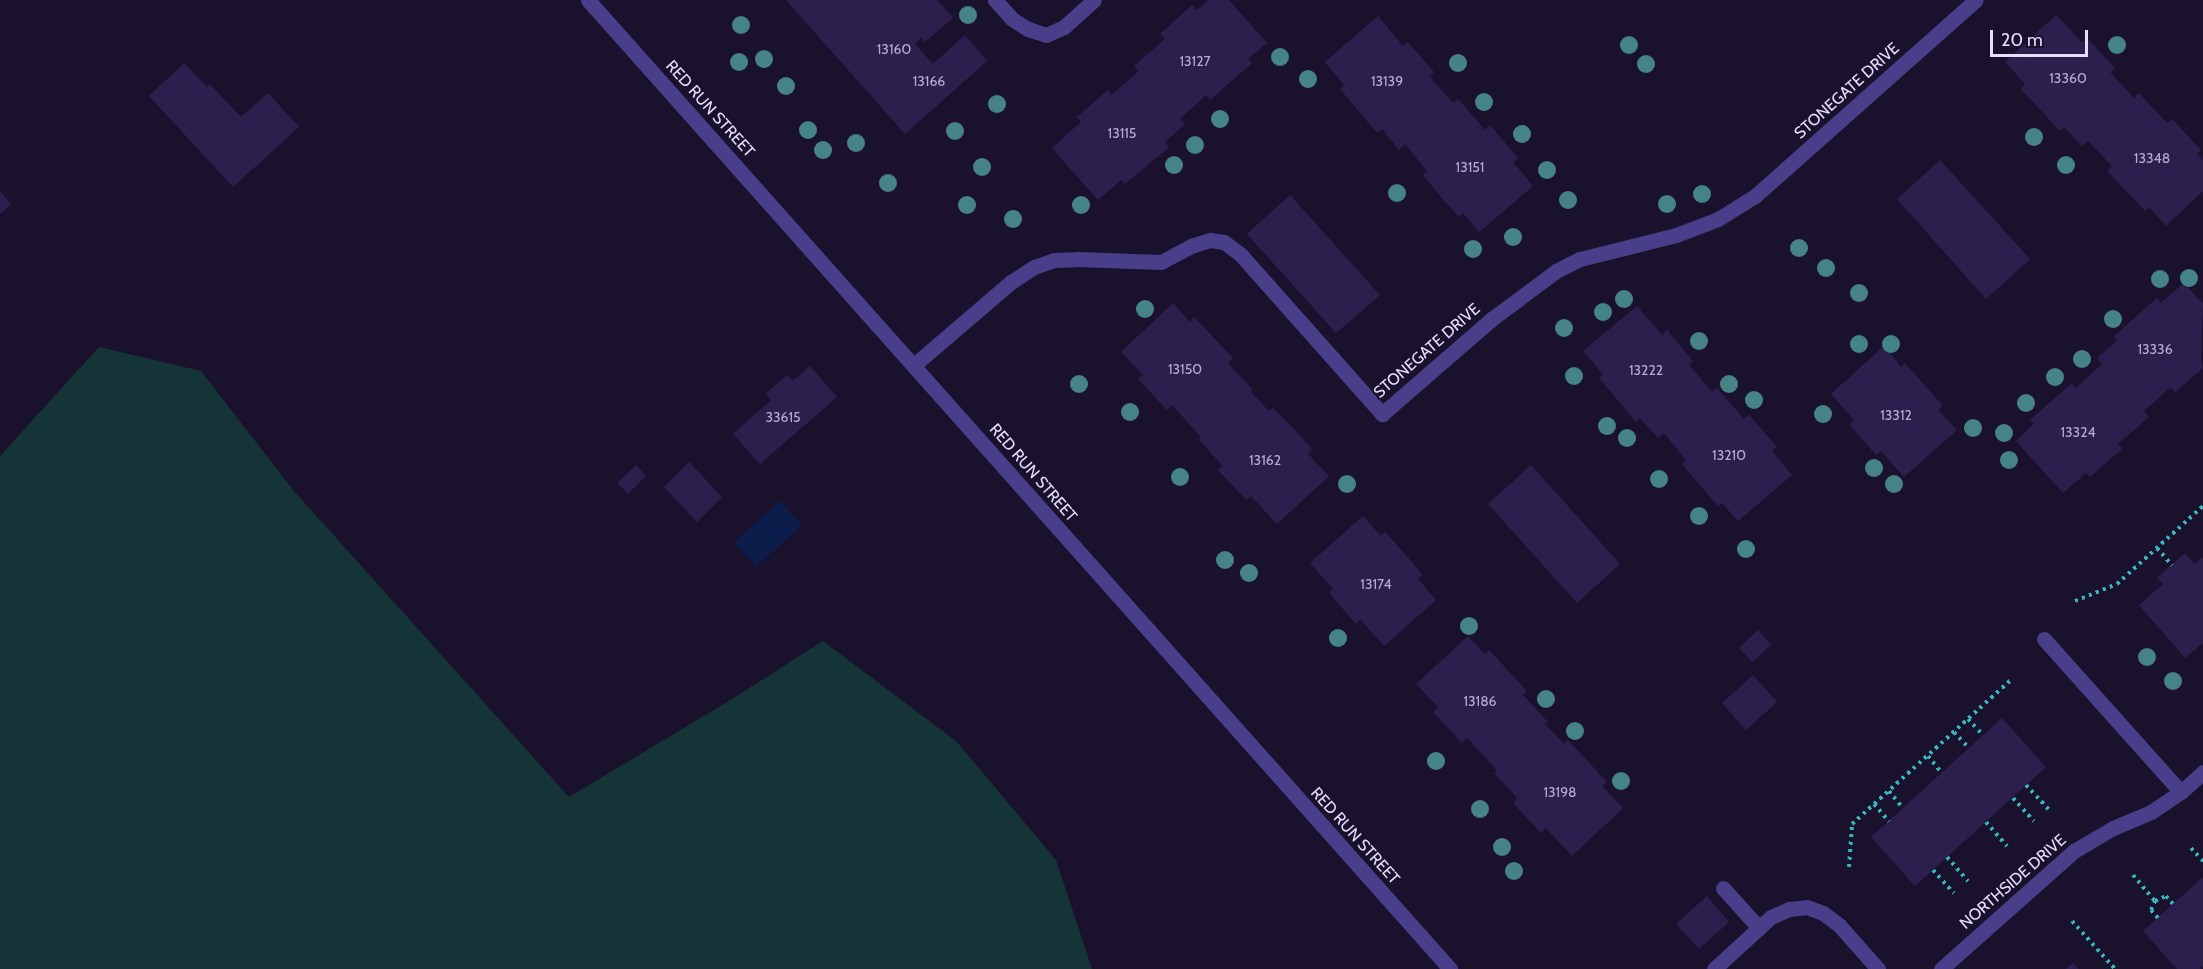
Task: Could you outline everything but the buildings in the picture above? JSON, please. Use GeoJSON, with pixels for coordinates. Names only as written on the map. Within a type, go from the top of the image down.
{"type":"FeatureCollection","features":[{"type":"Feature","properties":{"kind":"street","name":"RED RUN STREET"},"geometry":{"type":"LineString","coordinates":[[588,0],[1450,969]]}},
{"type":"Feature","properties":{"kind":"street"},"geometry":{"type":"LineString","coordinates":[[995,0],[1012,19],[1028,29],[1046,35],[1064,27],[1094,0]]}},
{"type":"Feature","properties":{"kind":"street","name":"STONEGATE DRIVE"},"geometry":{"type":"LineString","coordinates":[[914,364],[1011,282],[1034,267],[1054,260],[1077,259],[1161,262],[1191,246],[1210,240],[1224,242],[1241,255],[1382,414],[1493,318],[1556,271],[1580,259],[1676,235],[1718,219],[1755,195],[1976,0]]}},
{"type":"Feature","properties":{"kind":"street"},"geometry":{"type":"LineString","coordinates":[[2044,639],[2181,792]]}},
{"type":"Feature","properties":{"kind":"street","name":"NORTHSIDE DRIVE"},"geometry":{"type":"LineString","coordinates":[[1941,969],[2074,851],[2113,828],[2151,812],[2181,792],[2203,772]]}},
{"type":"Feature","properties":{"kind":"street"},"geometry":{"type":"LineString","coordinates":[[1723,888],[1759,928]]}},
{"type":"Feature","properties":{"kind":"street"},"geometry":{"type":"LineString","coordinates":[[1714,969],[1771,917],[1789,909],[1808,907],[1823,913],[1839,925],[1878,969]]}},
{"type":"Feature","properties":{"kind":"path"},"geometry":{"type":"LineString","coordinates":[[2075,601],[2117,584],[2203,506]]}},
{"type":"Feature","properties":{"kind":"path"},"geometry":{"type":"LineString","coordinates":[[2157,548],[2172,565]]}},
{"type":"Feature","properties":{"kind":"path"},"geometry":{"type":"LineString","coordinates":[[1849,867],[1852,824],[2011,680]]}},
{"type":"Feature","properties":{"kind":"path"},"geometry":{"type":"LineString","coordinates":[[1968,719],[1983,735]]}},
{"type":"Feature","properties":{"kind":"path"},"geometry":{"type":"LineString","coordinates":[[1954,732],[1969,748]]}},
{"type":"Feature","properties":{"kind":"path"},"geometry":{"type":"LineString","coordinates":[[1928,756],[1942,772]]}},
{"type":"Feature","properties":{"kind":"path"},"geometry":{"type":"LineString","coordinates":[[2026,785],[2048,809]]}},
{"type":"Feature","properties":{"kind":"path"},"geometry":{"type":"LineString","coordinates":[[1889,791],[1903,808]]}},
{"type":"Feature","properties":{"kind":"path"},"geometry":{"type":"LineString","coordinates":[[2013,798],[2034,821]]}},
{"type":"Feature","properties":{"kind":"path"},"geometry":{"type":"LineString","coordinates":[[1874,804],[1889,820]]}},
{"type":"Feature","properties":{"kind":"path"},"geometry":{"type":"LineString","coordinates":[[1986,822],[2007,846]]}},
{"type":"Feature","properties":{"kind":"path"},"geometry":{"type":"LineString","coordinates":[[2191,848],[2203,861]]}},
{"type":"Feature","properties":{"kind":"path"},"geometry":{"type":"LineString","coordinates":[[1947,857],[1968,881]]}},
{"type":"Feature","properties":{"kind":"path"},"geometry":{"type":"LineString","coordinates":[[1933,870],[1954,893]]}},
{"type":"Feature","properties":{"kind":"path"},"geometry":{"type":"LineString","coordinates":[[2133,875],[2155,901]]}},
{"type":"Feature","properties":{"kind":"path"},"geometry":{"type":"LineString","coordinates":[[2158,918],[2151,910],[2155,901],[2166,896],[2173,904]]}},
{"type":"Feature","properties":{"kind":"path"},"geometry":{"type":"LineString","coordinates":[[2072,921],[2115,969]]}},
{"type":"Feature","properties":{"kind":"path"},"geometry":{"type":"LineString","coordinates":[[2106,969],[2111,964]]}},
{"type":"Feature","properties":{"kind":"green space"},"geometry":{"type":"Polygon","coordinates":[[[99,347],[201,371],[293,490],[569,797],[823,641],[957,742],[1056,860],[1092,969],[0,969],[0,456],[99,347]]]}},
{"type":"Feature","properties":{"kind":"water"},"geometry":{"type":"Polygon","coordinates":[[[780,501],[802,525],[756,567],[734,542],[780,501]]]}}]}
